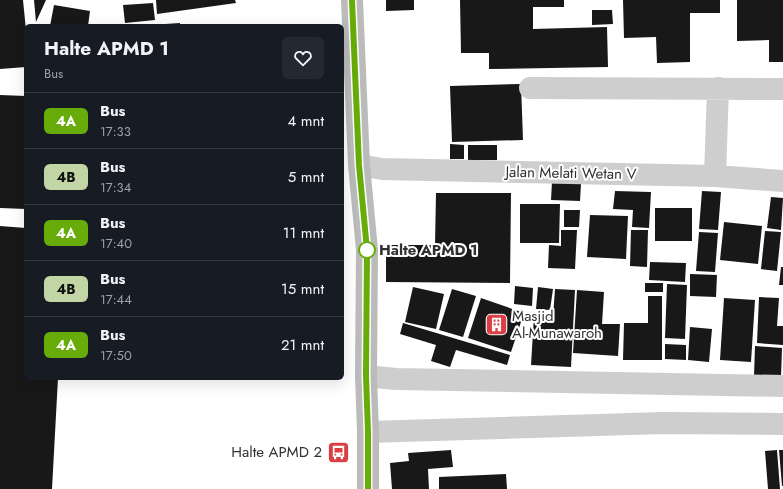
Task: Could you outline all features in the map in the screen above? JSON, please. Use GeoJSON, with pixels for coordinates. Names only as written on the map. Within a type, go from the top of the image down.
{"type":"FeatureCollection","features":[{"type":"Feature","properties":{"kind":"main road"},"geometry":{"type":"LineString","coordinates":[[352,0],[359,165],[367,250],[366,376],[368,489]]}},
{"type":"Feature","properties":{"kind":"street"},"geometry":{"type":"LineString","coordinates":[[530,88],[783,89]]}},
{"type":"Feature","properties":{"kind":"street"},"geometry":{"type":"LineString","coordinates":[[715,176],[718,88]]}},
{"type":"Feature","properties":{"kind":"street","name":"Jalan Melati Wetan V"},"geometry":{"type":"LineString","coordinates":[[359,165],[382,168],[715,176],[783,181]]}},
{"type":"Feature","properties":{"kind":"street"},"geometry":{"type":"LineString","coordinates":[[366,376],[396,379],[783,386]]}},
{"type":"Feature","properties":{"kind":"street"},"geometry":{"type":"LineString","coordinates":[[368,432],[662,423],[783,424]]}},
{"type":"Feature","properties":{"kind":"building"},"geometry":{"type":"Polygon","coordinates":[[[0,0],[23,0],[25,24],[24,24],[24,67],[0,69],[0,0]]]}},
{"type":"Feature","properties":{"kind":"building"},"geometry":{"type":"Polygon","coordinates":[[[34,0],[46,0],[36,22],[34,0]]]}},
{"type":"Feature","properties":{"kind":"building"},"geometry":{"type":"Polygon","coordinates":[[[156,0],[235,0],[236,3],[157,14],[156,0]]]}},
{"type":"Feature","properties":{"kind":"building"},"geometry":{"type":"Polygon","coordinates":[[[386,0],[414,0],[414,10],[386,11],[386,0]]]}},
{"type":"Feature","properties":{"kind":"building"},"geometry":{"type":"Polygon","coordinates":[[[460,0],[564,0],[564,7],[533,7],[533,29],[607,27],[608,67],[489,69],[489,53],[461,53],[460,0]]]}},
{"type":"Feature","properties":{"kind":"building"},"geometry":{"type":"Polygon","coordinates":[[[623,0],[720,0],[720,13],[690,13],[690,62],[657,63],[656,37],[624,38],[623,0]]]}},
{"type":"Feature","properties":{"kind":"building"},"geometry":{"type":"Polygon","coordinates":[[[737,0],[783,0],[783,62],[769,62],[769,40],[737,41],[737,0]]]}},
{"type":"Feature","properties":{"kind":"building"},"geometry":{"type":"Polygon","coordinates":[[[153,3],[155,20],[125,23],[123,5],[153,3]]]}},
{"type":"Feature","properties":{"kind":"building"},"geometry":{"type":"Polygon","coordinates":[[[54,5],[90,11],[88,24],[50,24],[54,5]]]}},
{"type":"Feature","properties":{"kind":"building"},"geometry":{"type":"Polygon","coordinates":[[[592,10],[612,10],[613,24],[592,25],[592,10]]]}},
{"type":"Feature","properties":{"kind":"building"},"geometry":{"type":"Polygon","coordinates":[[[521,84],[523,140],[452,142],[450,86],[521,84]]]}},
{"type":"Feature","properties":{"kind":"building"},"geometry":{"type":"Polygon","coordinates":[[[0,95],[24,96],[24,209],[0,208],[0,95]]]}},
{"type":"Feature","properties":{"kind":"building"},"geometry":{"type":"Polygon","coordinates":[[[450,144],[464,145],[464,159],[450,159],[450,144]]]}},
{"type":"Feature","properties":{"kind":"building"},"geometry":{"type":"Polygon","coordinates":[[[468,145],[497,145],[497,160],[468,160],[468,145]]]}},
{"type":"Feature","properties":{"kind":"building"},"geometry":{"type":"Polygon","coordinates":[[[552,182],[581,184],[580,201],[551,200],[552,182]]]}},
{"type":"Feature","properties":{"kind":"building"},"geometry":{"type":"Polygon","coordinates":[[[615,191],[651,192],[649,228],[632,227],[633,210],[613,209],[615,191]]]}},
{"type":"Feature","properties":{"kind":"building"},"geometry":{"type":"Polygon","coordinates":[[[702,191],[721,192],[718,230],[699,229],[702,191]]]}},
{"type":"Feature","properties":{"kind":"building"},"geometry":{"type":"Polygon","coordinates":[[[436,193],[511,193],[510,283],[386,282],[386,245],[435,245],[436,193]]]}},
{"type":"Feature","properties":{"kind":"building"},"geometry":{"type":"Polygon","coordinates":[[[771,197],[783,198],[781,230],[767,228],[771,197]]]}},
{"type":"Feature","properties":{"kind":"building"},"geometry":{"type":"Polygon","coordinates":[[[520,204],[560,204],[559,243],[520,243],[520,204]]]}},
{"type":"Feature","properties":{"kind":"building"},"geometry":{"type":"Polygon","coordinates":[[[655,208],[692,208],[692,241],[655,241],[655,208]]]}},
{"type":"Feature","properties":{"kind":"building"},"geometry":{"type":"Polygon","coordinates":[[[564,210],[580,210],[579,227],[564,227],[564,210]]]}},
{"type":"Feature","properties":{"kind":"building"},"geometry":{"type":"Polygon","coordinates":[[[590,215],[628,216],[626,259],[587,257],[590,215]]]}},
{"type":"Feature","properties":{"kind":"building"},"geometry":{"type":"Polygon","coordinates":[[[724,222],[762,226],[758,264],[720,260],[724,222]]]}},
{"type":"Feature","properties":{"kind":"building"},"geometry":{"type":"Polygon","coordinates":[[[0,226],[24,228],[24,380],[58,380],[52,489],[0,489],[0,226]]]}},
{"type":"Feature","properties":{"kind":"building"},"geometry":{"type":"Polygon","coordinates":[[[561,230],[577,230],[575,269],[548,268],[549,245],[561,246],[561,230]]]}},
{"type":"Feature","properties":{"kind":"building"},"geometry":{"type":"Polygon","coordinates":[[[631,230],[648,230],[647,267],[630,266],[631,230]]]}},
{"type":"Feature","properties":{"kind":"building"},"geometry":{"type":"Polygon","coordinates":[[[765,231],[781,232],[777,271],[761,269],[765,231]]]}},
{"type":"Feature","properties":{"kind":"building"},"geometry":{"type":"Polygon","coordinates":[[[699,232],[718,233],[715,272],[696,271],[699,232]]]}},
{"type":"Feature","properties":{"kind":"building"},"geometry":{"type":"Polygon","coordinates":[[[650,262],[686,263],[685,282],[649,280],[650,262]]]}},
{"type":"Feature","properties":{"kind":"building"},"geometry":{"type":"Polygon","coordinates":[[[781,267],[783,267],[783,285],[779,285],[781,267]]]}},
{"type":"Feature","properties":{"kind":"building"},"geometry":{"type":"Polygon","coordinates":[[[690,274],[717,275],[716,297],[690,296],[690,274]]]}},
{"type":"Feature","properties":{"kind":"building"},"geometry":{"type":"Polygon","coordinates":[[[645,283],[663,283],[663,292],[645,292],[645,283]]]}},
{"type":"Feature","properties":{"kind":"building"},"geometry":{"type":"Polygon","coordinates":[[[667,284],[687,285],[685,339],[665,338],[667,284]]]}},
{"type":"Feature","properties":{"kind":"building"},"geometry":{"type":"Polygon","coordinates":[[[515,286],[533,288],[532,306],[514,304],[515,286]]]}},
{"type":"Feature","properties":{"kind":"building"},"geometry":{"type":"Polygon","coordinates":[[[413,287],[444,294],[436,329],[405,322],[413,287]]]}},
{"type":"Feature","properties":{"kind":"building"},"geometry":{"type":"Polygon","coordinates":[[[538,287],[553,289],[550,310],[536,309],[538,287]]]}},
{"type":"Feature","properties":{"kind":"building"},"geometry":{"type":"Polygon","coordinates":[[[452,289],[476,296],[463,337],[439,330],[452,289]]]}},
{"type":"Feature","properties":{"kind":"building"},"geometry":{"type":"Polygon","coordinates":[[[555,289],[575,290],[571,367],[531,365],[534,316],[553,317],[555,289]]]}},
{"type":"Feature","properties":{"kind":"building"},"geometry":{"type":"Polygon","coordinates":[[[577,290],[604,292],[602,324],[620,324],[618,356],[573,353],[577,290]]]}},
{"type":"Feature","properties":{"kind":"building"},"geometry":{"type":"Polygon","coordinates":[[[648,296],[662,296],[662,360],[623,360],[624,323],[648,323],[648,296]]]}},
{"type":"Feature","properties":{"kind":"building"},"geometry":{"type":"Polygon","coordinates":[[[759,297],[779,298],[777,326],[783,326],[783,345],[757,343],[759,297]]]}},
{"type":"Feature","properties":{"kind":"building","name":"Masjid Al-Munawaroh"},"geometry":{"type":"Polygon","coordinates":[[[481,298],[524,313],[511,352],[468,338],[481,298]]]}},
{"type":"Feature","properties":{"kind":"building"},"geometry":{"type":"Polygon","coordinates":[[[724,298],[755,300],[751,362],[720,360],[724,298]]]}},
{"type":"Feature","properties":{"kind":"building"},"geometry":{"type":"Polygon","coordinates":[[[403,323],[510,355],[507,365],[456,350],[450,367],[431,361],[436,345],[400,334],[403,323]]]}},
{"type":"Feature","properties":{"kind":"building"},"geometry":{"type":"Polygon","coordinates":[[[690,327],[712,329],[709,362],[688,360],[690,327]]]}},
{"type":"Feature","properties":{"kind":"building"},"geometry":{"type":"Polygon","coordinates":[[[665,344],[686,345],[686,360],[665,359],[665,344]]]}},
{"type":"Feature","properties":{"kind":"building"},"geometry":{"type":"Polygon","coordinates":[[[755,346],[782,348],[781,377],[754,376],[755,346]]]}},
{"type":"Feature","properties":{"kind":"building"},"geometry":{"type":"Polygon","coordinates":[[[451,450],[453,467],[428,469],[429,489],[392,489],[390,463],[409,461],[408,453],[451,450]]]}},
{"type":"Feature","properties":{"kind":"building"},"geometry":{"type":"Polygon","coordinates":[[[777,450],[780,489],[768,489],[765,451],[777,450]]]}},
{"type":"Feature","properties":{"kind":"building"},"geometry":{"type":"Polygon","coordinates":[[[779,450],[783,450],[783,486],[782,486],[779,450]]]}},
{"type":"Feature","properties":{"kind":"building"},"geometry":{"type":"Polygon","coordinates":[[[506,474],[507,489],[439,489],[439,477],[506,474]]]}},
{"type":"Feature","properties":{"kind":"bus line","name":"4A"},"geometry":{"type":"LineString","coordinates":[[352,0],[359,165],[367,250],[366,376],[368,489]]}},
{"type":"Feature","properties":{"kind":"place","name":"Halte APMD 1"},"geometry":{"type":"Point","coordinates":[367,250]}},
{"type":"Feature","properties":{"kind":"place","name":"Masjid Al-Munawaroh"},"geometry":{"type":"Point","coordinates":[496,325]}},
{"type":"Feature","properties":{"kind":"place","name":"Halte APMD 2"},"geometry":{"type":"Point","coordinates":[338,452]}}]}
